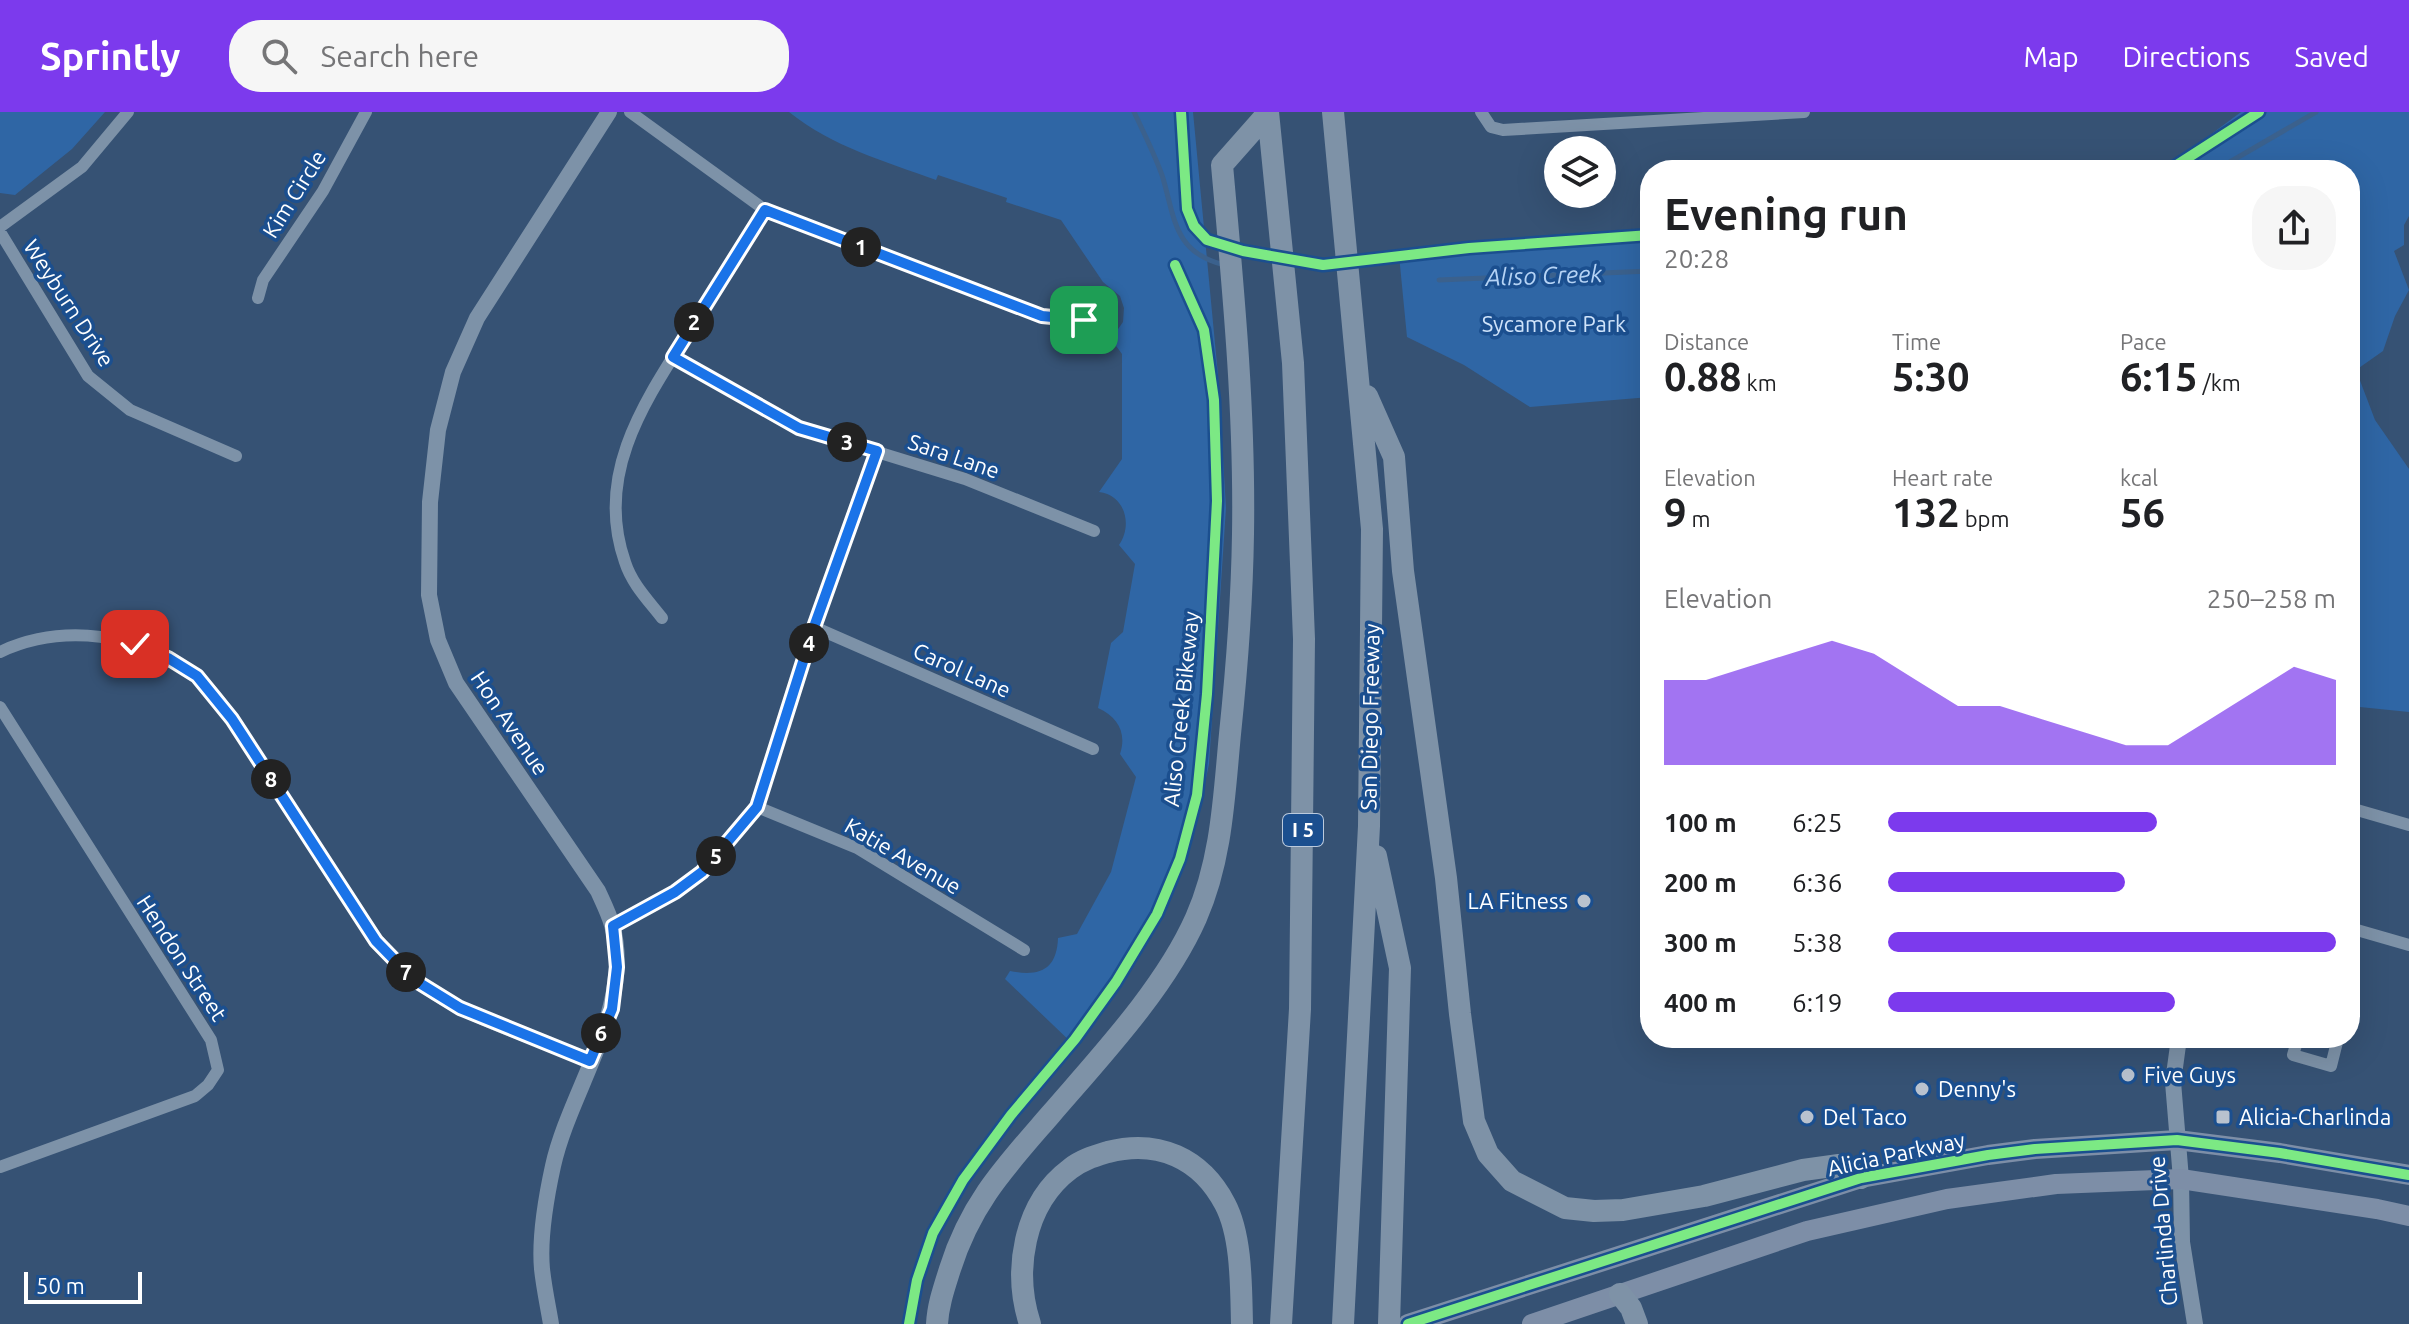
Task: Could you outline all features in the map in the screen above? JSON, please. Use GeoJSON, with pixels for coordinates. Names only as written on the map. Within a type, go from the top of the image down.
{"type":"FeatureCollection","features":[{"type":"Feature","properties":{"kind":"highway","name":"San Diego Freeway"},"geometry":{"type":"LineString","coordinates":[[1333,112],[1372,529],[1369,826],[1343,1324]]}},
{"type":"Feature","properties":{"kind":"highway"},"geometry":{"type":"LineString","coordinates":[[937,1324],[938,1305],[959,1239],[979,1202],[994,1179],[1101,1057],[1170,967],[1204,896],[1220,837],[1237,660],[1243,533],[1240,405],[1222,165],[1268,113]]}},
{"type":"Feature","properties":{"kind":"highway","name":"I 5"},"geometry":{"type":"LineString","coordinates":[[1268,113],[1291,342],[1304,639],[1300,1009],[1281,1324]]}},
{"type":"Feature","properties":{"kind":"highway"},"geometry":{"type":"LineString","coordinates":[[1359,379],[1394,457],[1403,571],[1446,878],[1474,1121],[1488,1154],[1512,1181],[1565,1208],[1594,1211],[1623,1210],[1704,1196],[1803,1170],[1839,1165],[1869,1177]]}},
{"type":"Feature","properties":{"kind":"highway"},"geometry":{"type":"LineString","coordinates":[[1369,826],[1400,968],[1389,1324]]}},
{"type":"Feature","properties":{"kind":"highway"},"geometry":{"type":"LineString","coordinates":[[1030,1324],[1024,1307],[1020,1270],[1029,1226],[1049,1191],[1069,1169],[1090,1157],[1127,1148],[1149,1147],[1173,1153],[1190,1164],[1210,1180],[1226,1206],[1234,1229],[1242,1324]]}},
{"type":"Feature","properties":{"kind":"main road","name":"Alicia Parkway"},"geometry":{"type":"LineString","coordinates":[[1408,1324],[1869,1177],[2035,1149],[2177,1140],[2280,1153],[2409,1175]]}},
{"type":"Feature","properties":{"kind":"main road"},"geometry":{"type":"LineString","coordinates":[[1869,1177],[1884,1212]]}},
{"type":"Feature","properties":{"kind":"main road"},"geometry":{"type":"LineString","coordinates":[[1532,1324],[1629,1309],[1807,1231],[1947,1199],[2056,1184],[2181,1179],[2409,1216]]}},
{"type":"Feature","properties":{"kind":"main road"},"geometry":{"type":"LineString","coordinates":[[1602,1261],[1629,1309]]}},
{"type":"Feature","properties":{"kind":"street"},"geometry":{"type":"LineString","coordinates":[[0,230],[82,167],[128,112]]}},
{"type":"Feature","properties":{"kind":"street","name":"Kim Circle"},"geometry":{"type":"LineString","coordinates":[[258,298],[263,280],[323,191],[366,112]]}},
{"type":"Feature","properties":{"kind":"street","name":"Hon Avenue"},"geometry":{"type":"LineString","coordinates":[[551,1324],[542,1268],[544,1215],[553,1164],[612,1009],[617,967],[613,926],[598,891],[456,683],[438,640],[429,595],[430,502],[438,430],[453,372],[477,318],[609,112]]}},
{"type":"Feature","properties":{"kind":"street"},"geometry":{"type":"LineString","coordinates":[[630,112],[765,210],[1042,316],[1084,320]]}},
{"type":"Feature","properties":{"kind":"street"},"geometry":{"type":"LineString","coordinates":[[1481,112],[1491,127],[1503,130],[1682,116],[1804,112]]}},
{"type":"Feature","properties":{"kind":"street"},"geometry":{"type":"LineString","coordinates":[[662,618],[635,584],[619,543],[615,500],[622,456],[631,429],[765,210]]}},
{"type":"Feature","properties":{"kind":"street","name":"Weyburn Drive"},"geometry":{"type":"LineString","coordinates":[[0,230],[88,376],[130,410],[236,456]]}},
{"type":"Feature","properties":{"kind":"street","name":"Sara Lane"},"geometry":{"type":"LineString","coordinates":[[673,357],[799,428],[965,479],[1094,531]]}},
{"type":"Feature","properties":{"kind":"street"},"geometry":{"type":"LineString","coordinates":[[613,926],[675,892],[702,872],[757,807],[814,627],[877,451]]}},
{"type":"Feature","properties":{"kind":"street","name":"Carol Lane"},"geometry":{"type":"LineString","coordinates":[[814,627],[1093,749]]}},
{"type":"Feature","properties":{"kind":"street"},"geometry":{"type":"LineString","coordinates":[[0,652],[19,643],[57,635],[102,637],[135,644],[168,658],[197,676],[232,719],[376,941],[413,979],[460,1008],[590,1061]]}},
{"type":"Feature","properties":{"kind":"street","name":"Hendon Street"},"geometry":{"type":"LineString","coordinates":[[0,707],[211,1040],[218,1070],[208,1085],[195,1096],[0,1167]]}},
{"type":"Feature","properties":{"kind":"street","name":"Katie Avenue"},"geometry":{"type":"LineString","coordinates":[[757,807],[857,848],[1024,950]]}},
{"type":"Feature","properties":{"kind":"street"},"geometry":{"type":"LineString","coordinates":[[2360,811],[2409,825]]}},
{"type":"Feature","properties":{"kind":"street"},"geometry":{"type":"LineString","coordinates":[[2360,931],[2409,945]]}},
{"type":"Feature","properties":{"kind":"street","name":"Charlinda Drive"},"geometry":{"type":"LineString","coordinates":[[2178,1048],[2173,1082],[2181,1179],[2182,1242],[2195,1324]]}},
{"type":"Feature","properties":{"kind":"street"},"geometry":{"type":"LineString","coordinates":[[2295,1048],[2293,1055],[2331,1066],[2336,1048]]}},
{"type":"Feature","properties":{"kind":"green space"},"geometry":{"type":"Polygon","coordinates":[[[0,112],[105,112],[72,149],[15,195],[0,193],[0,112]]]}},
{"type":"Feature","properties":{"kind":"green space"},"geometry":{"type":"Polygon","coordinates":[[[789,112],[1193,112],[1218,375],[1226,508],[1209,764],[1195,830],[1173,893],[1111,999],[1075,1046],[1005,979],[1010,971],[1030,973],[1044,969],[1054,958],[1058,938],[1077,934],[1111,872],[1136,777],[1120,754],[1122,739],[1119,726],[1098,708],[1111,643],[1123,632],[1135,564],[1119,545],[1125,529],[1124,512],[1115,499],[1099,492],[1122,459],[1122,354],[1111,339],[1123,322],[1124,308],[1120,296],[1103,282],[1061,220],[1006,202],[1007,198],[938,175],[936,180],[860,152],[823,135],[789,112]]]}},
{"type":"Feature","properties":{"kind":"green space"},"geometry":{"type":"Polygon","coordinates":[[[2241,112],[2409,112],[2409,216],[2404,225],[2404,245],[2394,251],[2409,290],[2395,316],[2383,351],[2360,367],[2360,160],[2176,160],[2241,112]]]}},
{"type":"Feature","properties":{"kind":"green space","name":"Sycamore Park"},"geometry":{"type":"Polygon","coordinates":[[[1640,238],[1640,398],[1530,407],[1464,365],[1407,337],[1399,255],[1640,238]]]}},
{"type":"Feature","properties":{"kind":"green space"},"geometry":{"type":"Polygon","coordinates":[[[2360,381],[2375,420],[2409,469],[2409,712],[2360,707],[2360,381]]]}},
{"type":"Feature","properties":{"kind":"waterway","name":"Aliso Creek"},"geometry":{"type":"LineString","coordinates":[[1134,112],[1162,175],[1179,231],[1195,252],[1225,265]]}},
{"type":"Feature","properties":{"kind":"waterway","name":"Aliso Creek"},"geometry":{"type":"LineString","coordinates":[[2233,160],[2316,112]]}},
{"type":"Feature","properties":{"kind":"waterway","name":"Aliso Creek"},"geometry":{"type":"LineString","coordinates":[[1439,280],[1640,271]]}},
{"type":"Feature","properties":{"kind":"cycle path"},"geometry":{"type":"LineString","coordinates":[[1181,112],[1187,209],[1194,226],[1207,240],[1243,251],[1323,265],[1469,248],[1640,236]]}},
{"type":"Feature","properties":{"kind":"cycle path"},"geometry":{"type":"LineString","coordinates":[[2185,160],[2259,112]]}},
{"type":"Feature","properties":{"kind":"cycle path","name":"Aliso Creek Bikeway"},"geometry":{"type":"LineString","coordinates":[[909,1324],[917,1280],[933,1233],[963,1180],[1011,1115],[1075,1039],[1116,982],[1157,914],[1180,859],[1197,795],[1207,694],[1217,501],[1214,400],[1204,330],[1175,265]]}},
{"type":"Feature","properties":{"kind":"cycle path"},"geometry":{"type":"LineString","coordinates":[[1408,1324],[1861,1178],[1988,1155],[2177,1140],[2280,1153],[2409,1175]]}},
{"type":"Feature","properties":{"kind":"place","name":"LA Fitness"},"geometry":{"type":"Point","coordinates":[1584,901]}},
{"type":"Feature","properties":{"kind":"place","name":"Five Guys"},"geometry":{"type":"Point","coordinates":[2128,1075]}},
{"type":"Feature","properties":{"kind":"place","name":"Denny's"},"geometry":{"type":"Point","coordinates":[1922,1089]}},
{"type":"Feature","properties":{"kind":"place","name":"Del Taco"},"geometry":{"type":"Point","coordinates":[1807,1117]}},
{"type":"Feature","properties":{"kind":"place","name":"Alicia-Charlinda"},"geometry":{"type":"Point","coordinates":[2223,1117]}},
{"type":"Feature","properties":{"kind":"route"},"geometry":{"type":"LineString","coordinates":[[135,644],[168,658],[197,676],[232,719],[376,941],[413,979],[460,1008],[590,1061],[612,1009],[617,967],[613,926],[675,892],[702,872],[757,807],[814,627],[877,451],[799,428],[673,357],[765,210],[1042,316],[1084,320]]}}]}
